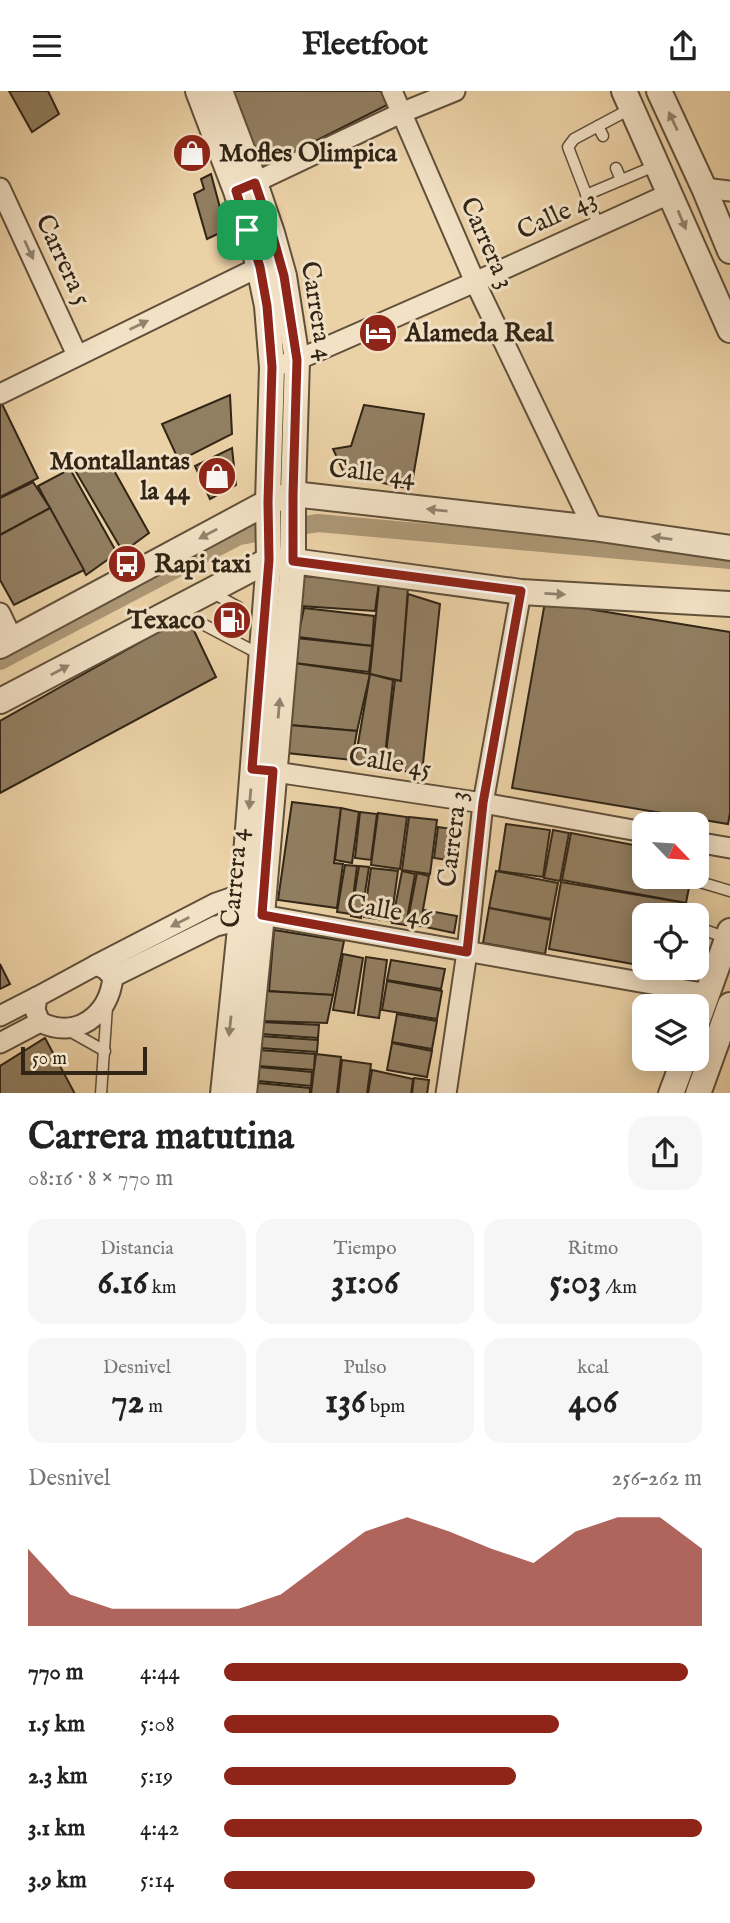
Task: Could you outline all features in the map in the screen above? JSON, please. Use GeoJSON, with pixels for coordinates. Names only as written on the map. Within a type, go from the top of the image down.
{"type":"FeatureCollection","features":[{"type":"Feature","properties":{"kind":"street","name":"Carrera 4"},"geometry":{"type":"LineString","coordinates":[[198,91],[272,233],[284,276],[297,360],[293,501],[281,554],[263,770],[251,917],[244,1093]]}},
{"type":"Feature","properties":{"kind":"street","name":"Carrera 4"},"geometry":{"type":"LineString","coordinates":[[220,91],[246,187],[267,306],[272,367],[268,510],[281,554]]}},
{"type":"Feature","properties":{"kind":"street","name":"Carrera 3"},"geometry":{"type":"LineString","coordinates":[[392,91],[475,282],[593,528]]}},
{"type":"Feature","properties":{"kind":"street"},"geometry":{"type":"LineString","coordinates":[[246,187],[401,113],[455,91]]}},
{"type":"Feature","properties":{"kind":"street"},"geometry":{"type":"LineString","coordinates":[[659,91],[730,251]]}},
{"type":"Feature","properties":{"kind":"street"},"geometry":{"type":"LineString","coordinates":[[628,99],[730,330]]}},
{"type":"Feature","properties":{"kind":"street","name":"Carrera 5"},"geometry":{"type":"LineString","coordinates":[[0,188],[77,355]]}},
{"type":"Feature","properties":{"kind":"street"},"geometry":{"type":"LineString","coordinates":[[704,188],[730,191]]}},
{"type":"Feature","properties":{"kind":"street","name":"Calle 43"},"geometry":{"type":"LineString","coordinates":[[272,367],[297,360],[671,193]]}},
{"type":"Feature","properties":{"kind":"street"},"geometry":{"type":"LineString","coordinates":[[0,394],[260,267]]}},
{"type":"Feature","properties":{"kind":"street","name":"Calle 44"},"geometry":{"type":"LineString","coordinates":[[6,643],[268,510],[293,501],[593,528],[730,548]]}},
{"type":"Feature","properties":{"kind":"street"},"geometry":{"type":"LineString","coordinates":[[223,1093],[251,917],[242,894],[263,770],[262,656],[281,554]]}},
{"type":"Feature","properties":{"kind":"street"},"geometry":{"type":"LineString","coordinates":[[0,701],[281,554],[521,591],[730,604]]}},
{"type":"Feature","properties":{"kind":"street","name":"Carrera 3"},"geometry":{"type":"LineString","coordinates":[[446,1093],[467,952],[483,803],[521,591]]}},
{"type":"Feature","properties":{"kind":"street"},"geometry":{"type":"LineString","coordinates":[[0,613],[6,643]]}},
{"type":"Feature","properties":{"kind":"street","name":"Calle 45"},"geometry":{"type":"LineString","coordinates":[[263,770],[483,803],[632,830]]}},
{"type":"Feature","properties":{"kind":"street"},"geometry":{"type":"LineString","coordinates":[[709,844],[730,848]]}},
{"type":"Feature","properties":{"kind":"street"},"geometry":{"type":"LineString","coordinates":[[0,1016],[216,903],[242,894]]}},
{"type":"Feature","properties":{"kind":"street","name":"Calle 46"},"geometry":{"type":"LineString","coordinates":[[113,977],[216,926],[251,917],[467,952],[719,1000]]}},
{"type":"Feature","properties":{"kind":"street"},"geometry":{"type":"LineString","coordinates":[[698,1093],[719,1000],[729,934]]}},
{"type":"Feature","properties":{"kind":"street"},"geometry":{"type":"LineString","coordinates":[[37,997],[35,1010],[40,1022],[53,1028],[80,1026],[95,1016],[107,1002],[112,988],[113,977],[106,969],[96,964]]}},
{"type":"Feature","properties":{"kind":"street"},"geometry":{"type":"LineString","coordinates":[[0,1043],[40,1022]]}},
{"type":"Feature","properties":{"kind":"street"},"geometry":{"type":"LineString","coordinates":[[671,1093],[680,1071]]}},
{"type":"Feature","properties":{"kind":"lane"},"geometry":{"type":"LineString","coordinates":[[598,225],[568,146],[574,139],[598,126],[628,99]]}},
{"type":"Feature","properties":{"kind":"lane"},"geometry":{"type":"LineString","coordinates":[[598,126],[603,136]]}},
{"type":"Feature","properties":{"kind":"lane"},"geometry":{"type":"LineString","coordinates":[[586,195],[658,165]]}},
{"type":"Feature","properties":{"kind":"lane"},"geometry":{"type":"LineString","coordinates":[[616,168],[621,180]]}},
{"type":"Feature","properties":{"kind":"lane"},"geometry":{"type":"LineString","coordinates":[[210,591],[238,607],[236,611]]}},
{"type":"Feature","properties":{"kind":"lane"},"geometry":{"type":"LineString","coordinates":[[175,610],[226,632],[262,656]]}},
{"type":"Feature","properties":{"kind":"lane"},"geometry":{"type":"LineString","coordinates":[[709,885],[730,891]]}},
{"type":"Feature","properties":{"kind":"lane"},"geometry":{"type":"LineString","coordinates":[[709,930],[729,934]]}},
{"type":"Feature","properties":{"kind":"lane"},"geometry":{"type":"LineString","coordinates":[[102,1093],[107,1002]]}},
{"type":"Feature","properties":{"kind":"lane"},"geometry":{"type":"LineString","coordinates":[[66,1029],[105,1051]]}},
{"type":"Feature","properties":{"kind":"building"},"geometry":{"type":"Polygon","coordinates":[[[9,91],[48,91],[59,114],[32,132],[9,91]]]}},
{"type":"Feature","properties":{"kind":"building"},"geometry":{"type":"Polygon","coordinates":[[[232,91],[381,91],[387,105],[260,169],[232,91]]]}},
{"type":"Feature","properties":{"kind":"building","name":"Mofles Olimpica"},"geometry":{"type":"Polygon","coordinates":[[[194,142],[203,157],[190,164],[181,148],[194,142]]]}},
{"type":"Feature","properties":{"kind":"building"},"geometry":{"type":"Polygon","coordinates":[[[211,174],[226,230],[207,239],[194,194],[204,189],[201,179],[211,174]]]}},
{"type":"Feature","properties":{"kind":"building"},"geometry":{"type":"Polygon","coordinates":[[[230,395],[232,434],[179,461],[162,424],[230,395]]]}},
{"type":"Feature","properties":{"kind":"building"},"geometry":{"type":"Polygon","coordinates":[[[2,404],[38,478],[0,497],[0,405],[2,404]]]}},
{"type":"Feature","properties":{"kind":"building"},"geometry":{"type":"Polygon","coordinates":[[[364,405],[424,414],[411,489],[345,475],[333,449],[351,446],[364,405]]]}},
{"type":"Feature","properties":{"kind":"building","name":"Montallantas la 44"},"geometry":{"type":"Polygon","coordinates":[[[232,448],[236,485],[210,499],[195,466],[232,448]]]}},
{"type":"Feature","properties":{"kind":"building"},"geometry":{"type":"Polygon","coordinates":[[[107,458],[149,533],[123,552],[76,472],[107,458]]]}},
{"type":"Feature","properties":{"kind":"building"},"geometry":{"type":"Polygon","coordinates":[[[70,469],[117,553],[86,575],[38,486],[70,469]]]}},
{"type":"Feature","properties":{"kind":"building"},"geometry":{"type":"Polygon","coordinates":[[[33,482],[50,508],[0,535],[0,498],[33,482]]]}},
{"type":"Feature","properties":{"kind":"building"},"geometry":{"type":"Polygon","coordinates":[[[50,508],[84,570],[14,605],[0,580],[0,535],[50,508]]]}},
{"type":"Feature","properties":{"kind":"building"},"geometry":{"type":"Polygon","coordinates":[[[302,576],[379,582],[375,611],[300,606],[302,576]]]}},
{"type":"Feature","properties":{"kind":"building"},"geometry":{"type":"Polygon","coordinates":[[[379,585],[408,588],[401,681],[370,674],[379,585]]]}},
{"type":"Feature","properties":{"kind":"building"},"geometry":{"type":"Polygon","coordinates":[[[408,594],[440,604],[422,773],[384,769],[395,680],[401,681],[408,594]]]}},
{"type":"Feature","properties":{"kind":"building"},"geometry":{"type":"Polygon","coordinates":[[[545,602],[730,632],[728,824],[709,821],[709,812],[656,812],[512,788],[545,602]]]}},
{"type":"Feature","properties":{"kind":"building","name":"Texaco"},"geometry":{"type":"Polygon","coordinates":[[[222,603],[251,619],[242,636],[213,620],[222,603]]]}},
{"type":"Feature","properties":{"kind":"building"},"geometry":{"type":"Polygon","coordinates":[[[304,608],[374,616],[372,646],[298,637],[304,608]]]}},
{"type":"Feature","properties":{"kind":"building"},"geometry":{"type":"Polygon","coordinates":[[[187,616],[216,677],[0,793],[0,721],[187,616]]]}},
{"type":"Feature","properties":{"kind":"building"},"geometry":{"type":"Polygon","coordinates":[[[296,638],[372,646],[369,672],[294,663],[296,638]]]}},
{"type":"Feature","properties":{"kind":"building"},"geometry":{"type":"Polygon","coordinates":[[[294,663],[370,674],[357,731],[289,725],[294,663]]]}},
{"type":"Feature","properties":{"kind":"building"},"geometry":{"type":"Polygon","coordinates":[[[370,674],[393,680],[384,765],[355,761],[370,674]]]}},
{"type":"Feature","properties":{"kind":"building"},"geometry":{"type":"Polygon","coordinates":[[[289,725],[357,731],[352,760],[287,753],[289,725]]]}},
{"type":"Feature","properties":{"kind":"building"},"geometry":{"type":"Polygon","coordinates":[[[292,802],[341,808],[334,863],[343,864],[337,908],[278,900],[292,802]]]}},
{"type":"Feature","properties":{"kind":"building"},"geometry":{"type":"Polygon","coordinates":[[[341,808],[359,812],[352,863],[335,860],[341,808]]]}},
{"type":"Feature","properties":{"kind":"building"},"geometry":{"type":"Polygon","coordinates":[[[360,812],[377,814],[371,860],[355,858],[360,812]]]}},
{"type":"Feature","properties":{"kind":"building"},"geometry":{"type":"Polygon","coordinates":[[[378,813],[407,817],[400,869],[371,865],[378,813]]]}},
{"type":"Feature","properties":{"kind":"building"},"geometry":{"type":"Polygon","coordinates":[[[409,817],[437,820],[430,874],[402,870],[409,817]]]}},
{"type":"Feature","properties":{"kind":"building"},"geometry":{"type":"Polygon","coordinates":[[[506,824],[550,830],[543,877],[499,871],[506,824]]]}},
{"type":"Feature","properties":{"kind":"building"},"geometry":{"type":"Polygon","coordinates":[[[438,827],[458,830],[454,861],[434,858],[438,827]]]}},
{"type":"Feature","properties":{"kind":"building"},"geometry":{"type":"Polygon","coordinates":[[[553,830],[569,833],[560,881],[544,878],[553,830]]]}},
{"type":"Feature","properties":{"kind":"building"},"geometry":{"type":"Polygon","coordinates":[[[571,833],[632,845],[632,889],[689,889],[686,903],[562,880],[571,833]]]}},
{"type":"Feature","properties":{"kind":"building"},"geometry":{"type":"Polygon","coordinates":[[[345,865],[357,866],[351,914],[337,912],[345,865]]]}},
{"type":"Feature","properties":{"kind":"building"},"geometry":{"type":"Polygon","coordinates":[[[359,866],[369,867],[361,918],[351,916],[359,866]]]}},
{"type":"Feature","properties":{"kind":"building"},"geometry":{"type":"Polygon","coordinates":[[[371,868],[398,871],[391,921],[364,917],[371,868]]]}},
{"type":"Feature","properties":{"kind":"building"},"geometry":{"type":"Polygon","coordinates":[[[402,871],[415,874],[406,925],[392,923],[402,871]]]}},
{"type":"Feature","properties":{"kind":"building"},"geometry":{"type":"Polygon","coordinates":[[[496,871],[558,883],[551,919],[489,908],[496,871]]]}},
{"type":"Feature","properties":{"kind":"building"},"geometry":{"type":"Polygon","coordinates":[[[417,873],[429,876],[420,926],[407,924],[417,873]]]}},
{"type":"Feature","properties":{"kind":"building"},"geometry":{"type":"Polygon","coordinates":[[[561,882],[686,903],[632,903],[632,964],[549,949],[561,882]]]}},
{"type":"Feature","properties":{"kind":"building"},"geometry":{"type":"Polygon","coordinates":[[[489,908],[551,920],[545,954],[483,943],[489,908]]]}},
{"type":"Feature","properties":{"kind":"building"},"geometry":{"type":"Polygon","coordinates":[[[424,910],[457,916],[454,933],[421,926],[424,910]]]}},
{"type":"Feature","properties":{"kind":"building"},"geometry":{"type":"Polygon","coordinates":[[[274,930],[344,941],[333,995],[269,991],[274,930]]]}},
{"type":"Feature","properties":{"kind":"building"},"geometry":{"type":"Polygon","coordinates":[[[343,954],[363,958],[354,1013],[333,1010],[343,954]]]}},
{"type":"Feature","properties":{"kind":"building"},"geometry":{"type":"Polygon","coordinates":[[[366,957],[387,960],[379,1018],[358,1015],[366,957]]]}},
{"type":"Feature","properties":{"kind":"building"},"geometry":{"type":"Polygon","coordinates":[[[391,960],[445,969],[441,989],[387,980],[391,960]]]}},
{"type":"Feature","properties":{"kind":"building"},"geometry":{"type":"Polygon","coordinates":[[[0,964],[10,984],[0,989],[0,964]]]}},
{"type":"Feature","properties":{"kind":"building"},"geometry":{"type":"Polygon","coordinates":[[[387,981],[442,991],[437,1019],[382,1010],[387,981]]]}},
{"type":"Feature","properties":{"kind":"building"},"geometry":{"type":"Polygon","coordinates":[[[264,991],[333,995],[327,1023],[262,1021],[264,991]]]}},
{"type":"Feature","properties":{"kind":"building"},"geometry":{"type":"Polygon","coordinates":[[[397,1014],[437,1021],[432,1049],[392,1042],[397,1014]]]}},
{"type":"Feature","properties":{"kind":"building"},"geometry":{"type":"Polygon","coordinates":[[[261,1022],[319,1025],[318,1038],[261,1034],[261,1022]]]}},
{"type":"Feature","properties":{"kind":"building"},"geometry":{"type":"Polygon","coordinates":[[[260,1036],[318,1040],[317,1052],[260,1048],[260,1036]]]}},
{"type":"Feature","properties":{"kind":"building"},"geometry":{"type":"Polygon","coordinates":[[[45,1038],[74,1093],[0,1093],[0,1066],[45,1038]]]}},
{"type":"Feature","properties":{"kind":"building"},"geometry":{"type":"Polygon","coordinates":[[[392,1043],[432,1051],[427,1077],[387,1070],[392,1043]]]}},
{"type":"Feature","properties":{"kind":"building"},"geometry":{"type":"Polygon","coordinates":[[[259,1050],[315,1054],[314,1070],[258,1066],[259,1050]]]}},
{"type":"Feature","properties":{"kind":"building"},"geometry":{"type":"Polygon","coordinates":[[[316,1054],[341,1057],[337,1093],[311,1093],[316,1054]]]}},
{"type":"Feature","properties":{"kind":"building"},"geometry":{"type":"Polygon","coordinates":[[[342,1060],[371,1064],[367,1093],[338,1093],[342,1060]]]}},
{"type":"Feature","properties":{"kind":"building"},"geometry":{"type":"Polygon","coordinates":[[[259,1067],[312,1072],[311,1086],[258,1081],[259,1067]]]}},
{"type":"Feature","properties":{"kind":"building"},"geometry":{"type":"Polygon","coordinates":[[[372,1070],[413,1079],[411,1093],[368,1093],[372,1070]]]}},
{"type":"Feature","properties":{"kind":"building"},"geometry":{"type":"Polygon","coordinates":[[[414,1078],[429,1080],[427,1093],[412,1093],[414,1078]]]}},
{"type":"Feature","properties":{"kind":"building"},"geometry":{"type":"Polygon","coordinates":[[[258,1083],[310,1088],[310,1093],[256,1093],[258,1083]]]}},
{"type":"Feature","properties":{"kind":"waterway"},"geometry":{"type":"LineString","coordinates":[[0,661],[239,536],[318,523],[730,560]]}},
{"type":"Feature","properties":{"kind":"place","name":"Mofles Olimpica"},"geometry":{"type":"Point","coordinates":[192,153]}},
{"type":"Feature","properties":{"kind":"place","name":"Alameda Real"},"geometry":{"type":"Point","coordinates":[378,333]}},
{"type":"Feature","properties":{"kind":"place","name":"Montallantas la 44"},"geometry":{"type":"Point","coordinates":[217,476]}},
{"type":"Feature","properties":{"kind":"place","name":"Rapi taxi"},"geometry":{"type":"Point","coordinates":[127,564]}},
{"type":"Feature","properties":{"kind":"place","name":"Texaco"},"geometry":{"type":"Point","coordinates":[232,620]}},
{"type":"Feature","properties":{"kind":"route"},"geometry":{"type":"LineString","coordinates":[[255,183],[284,276],[297,360],[293,561],[521,591],[483,803],[467,952],[262,915],[273,771],[252,769],[269,560],[272,367],[267,306],[260,267],[247,230],[236,191],[255,183]]}}]}
